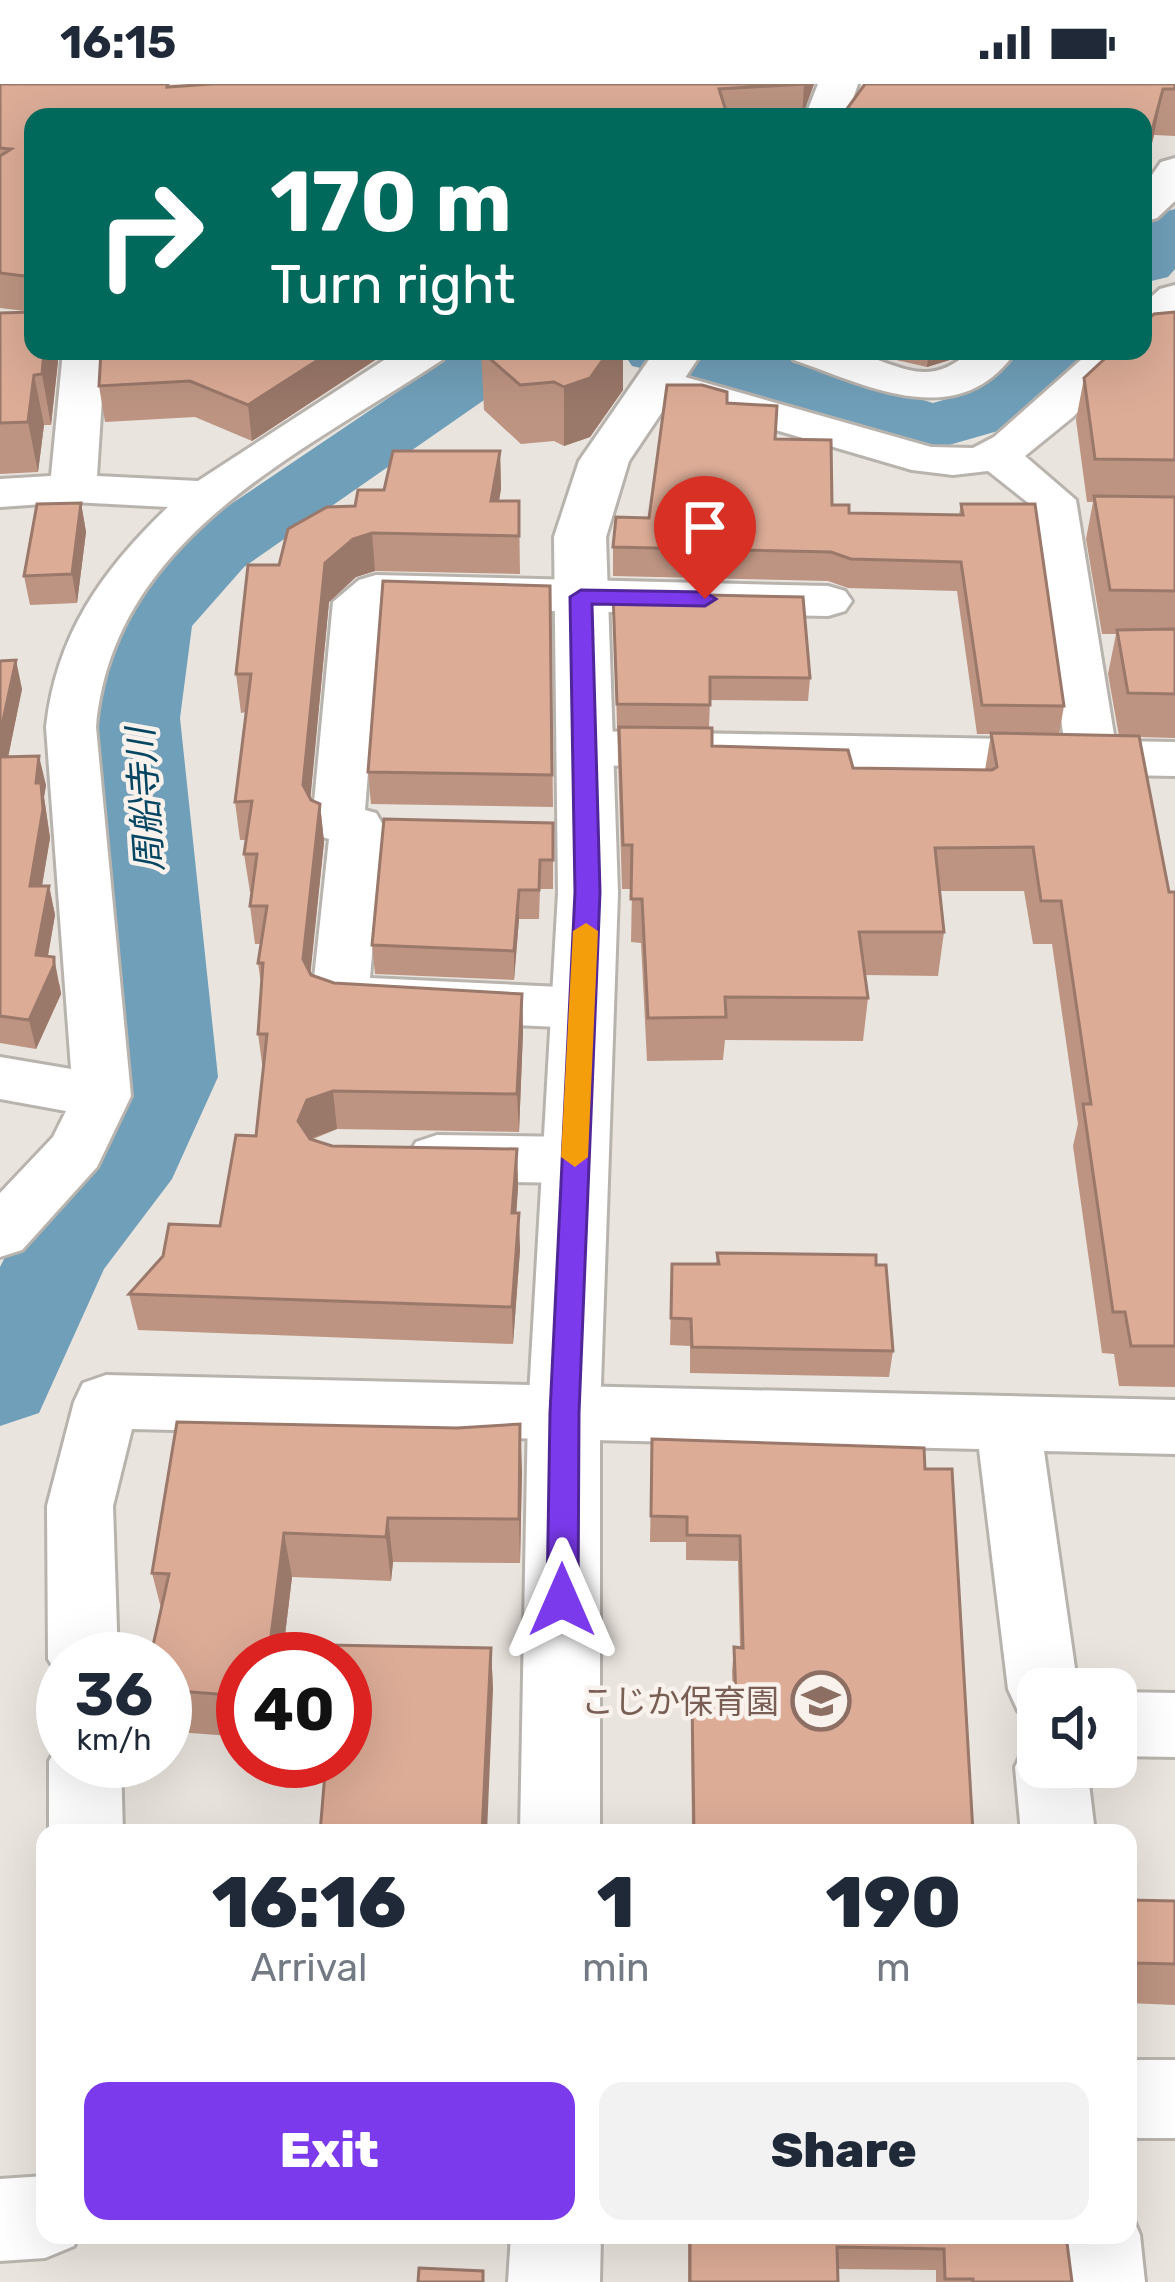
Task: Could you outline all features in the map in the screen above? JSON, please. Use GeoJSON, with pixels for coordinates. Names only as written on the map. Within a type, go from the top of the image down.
{"type":"FeatureCollection","features":[{"type":"Feature","properties":{"kind":"street"},"geometry":{"type":"LineString","coordinates":[[1152,201],[1175,170]]}},
{"type":"Feature","properties":{"kind":"street"},"geometry":{"type":"LineString","coordinates":[[1152,318],[1175,298]]}},
{"type":"Feature","properties":{"kind":"street"},"geometry":{"type":"LineString","coordinates":[[73,488],[83,360]]}},
{"type":"Feature","properties":{"kind":"street"},"geometry":{"type":"LineString","coordinates":[[0,1233],[76,1151],[102,1096],[71,727],[72,683],[110,599],[151,548],[207,495],[413,360]]}},
{"type":"Feature","properties":{"kind":"street"},"geometry":{"type":"LineString","coordinates":[[835,360],[913,387],[964,380],[985,360]]}},
{"type":"Feature","properties":{"kind":"street"},"geometry":{"type":"LineString","coordinates":[[560,1824],[564,1413],[582,1008],[563,830],[584,748],[580,537],[604,461],[668,367],[928,460],[969,463],[995,455],[1106,360]]}},
{"type":"Feature","properties":{"kind":"street"},"geometry":{"type":"LineString","coordinates":[[995,455],[1080,520],[1096,654],[1092,757]]}},
{"type":"Feature","properties":{"kind":"street"},"geometry":{"type":"LineString","coordinates":[[0,494],[73,488],[207,495]]}},
{"type":"Feature","properties":{"kind":"street"},"geometry":{"type":"LineString","coordinates":[[582,1008],[340,997],[380,825],[338,824],[357,602],[376,590],[828,601]]}},
{"type":"Feature","properties":{"kind":"street"},"geometry":{"type":"LineString","coordinates":[[584,748],[1175,759]]}},
{"type":"Feature","properties":{"kind":"street"},"geometry":{"type":"LineString","coordinates":[[0,1078],[102,1096]]}},
{"type":"Feature","properties":{"kind":"street"},"geometry":{"type":"LineString","coordinates":[[385,1156],[575,1160]]}},
{"type":"Feature","properties":{"kind":"street"},"geometry":{"type":"LineString","coordinates":[[82,1632],[80,1506],[106,1402],[1175,1427]]}},
{"type":"Feature","properties":{"kind":"street"},"geometry":{"type":"LineString","coordinates":[[1008,1423],[1039,1668]]}},
{"type":"Feature","properties":{"kind":"street"},"geometry":{"type":"LineString","coordinates":[[1137,1724],[1175,1725]]}},
{"type":"Feature","properties":{"kind":"street"},"geometry":{"type":"LineString","coordinates":[[85,1788],[86,1824]]}},
{"type":"Feature","properties":{"kind":"street"},"geometry":{"type":"LineString","coordinates":[[1054,1788],[1057,1824]]}},
{"type":"Feature","properties":{"kind":"street"},"geometry":{"type":"LineString","coordinates":[[1137,2099],[1175,2099]]}},
{"type":"Feature","properties":{"kind":"street"},"geometry":{"type":"LineString","coordinates":[[554,2282],[556,2244]]}},
{"type":"Feature","properties":{"kind":"street"},"geometry":{"type":"LineString","coordinates":[[1101,2244],[1104,2282]]}},
{"type":"Feature","properties":{"kind":"building"},"geometry":{"type":"Polygon","coordinates":[[[0,84],[804,84],[719,89],[725,108],[24,108],[24,276],[0,273],[0,156],[11,149],[0,148],[0,84]]]}},
{"type":"Feature","properties":{"kind":"building"},"geometry":{"type":"Polygon","coordinates":[[[865,84],[1175,84],[1175,89],[1163,89],[1152,130],[1152,108],[848,108],[865,84]]]}},
{"type":"Feature","properties":{"kind":"building"},"geometry":{"type":"Polygon","coordinates":[[[24,312],[24,360],[43,360],[42,374],[34,375],[28,422],[0,423],[0,313],[24,312]]]}},
{"type":"Feature","properties":{"kind":"building"},"geometry":{"type":"Polygon","coordinates":[[[1175,312],[1175,460],[1095,459],[1084,378],[1103,360],[1152,360],[1154,314],[1175,312]]]}},
{"type":"Feature","properties":{"kind":"building"},"geometry":{"type":"Polygon","coordinates":[[[100,360],[318,360],[248,405],[190,381],[99,386],[100,360]]]}},
{"type":"Feature","properties":{"kind":"building"},"geometry":{"type":"Polygon","coordinates":[[[491,360],[603,360],[590,378],[564,387],[554,382],[520,385],[491,360]]]}},
{"type":"Feature","properties":{"kind":"building"},"geometry":{"type":"Polygon","coordinates":[[[667,385],[702,385],[727,392],[727,403],[777,406],[775,439],[831,440],[832,505],[849,505],[849,513],[963,515],[961,504],[1035,504],[1064,706],[982,705],[961,562],[851,559],[831,552],[613,547],[616,517],[649,518],[667,385]]]}},
{"type":"Feature","properties":{"kind":"building"},"geometry":{"type":"Polygon","coordinates":[[[393,451],[500,451],[491,501],[519,501],[519,536],[372,533],[353,539],[325,563],[303,785],[311,800],[320,804],[303,959],[311,975],[334,983],[522,994],[517,1094],[333,1091],[307,1100],[298,1121],[310,1139],[332,1146],[517,1149],[512,1213],[519,1213],[512,1307],[129,1294],[163,1256],[169,1224],[220,1226],[236,1135],[256,1136],[267,1034],[258,1034],[263,963],[258,963],[267,906],[250,906],[257,854],[244,854],[252,801],[235,802],[251,674],[236,674],[248,565],[279,565],[288,529],[327,507],[355,506],[358,490],[384,490],[393,451]]]}},
{"type":"Feature","properties":{"kind":"building"},"geometry":{"type":"Polygon","coordinates":[[[1094,496],[1175,497],[1175,591],[1110,590],[1094,496]]]}},
{"type":"Feature","properties":{"kind":"building"},"geometry":{"type":"Polygon","coordinates":[[[81,503],[72,574],[24,576],[37,504],[81,503]]]}},
{"type":"Feature","properties":{"kind":"building"},"geometry":{"type":"Polygon","coordinates":[[[383,581],[550,586],[552,775],[368,772],[383,581]]]}},
{"type":"Feature","properties":{"kind":"building"},"geometry":{"type":"Polygon","coordinates":[[[613,593],[803,597],[810,678],[710,677],[710,705],[617,704],[613,593]]]}},
{"type":"Feature","properties":{"kind":"building"},"geometry":{"type":"Polygon","coordinates":[[[1175,629],[1175,694],[1128,693],[1117,630],[1175,629]]]}},
{"type":"Feature","properties":{"kind":"building"},"geometry":{"type":"Polygon","coordinates":[[[16,660],[0,734],[0,661],[16,660]]]}},
{"type":"Feature","properties":{"kind":"building"},"geometry":{"type":"Polygon","coordinates":[[[619,727],[712,728],[712,746],[848,750],[853,768],[992,770],[997,767],[991,733],[1139,736],[1169,892],[1175,892],[1175,1346],[1131,1346],[1125,1312],[1113,1312],[1083,1104],[1091,1104],[1061,901],[1041,901],[1033,847],[935,848],[944,932],[859,932],[868,998],[725,997],[726,1017],[648,1018],[642,899],[631,899],[632,845],[623,845],[619,727]]]}},
{"type":"Feature","properties":{"kind":"building"},"geometry":{"type":"Polygon","coordinates":[[[39,756],[36,783],[41,783],[43,809],[30,886],[49,886],[36,955],[54,957],[54,965],[29,1020],[0,1016],[0,757],[39,756]]]}},
{"type":"Feature","properties":{"kind":"building"},"geometry":{"type":"Polygon","coordinates":[[[384,819],[553,823],[553,860],[540,860],[539,890],[519,890],[514,951],[372,945],[384,819]]]}},
{"type":"Feature","properties":{"kind":"building"},"geometry":{"type":"Polygon","coordinates":[[[717,1253],[876,1255],[876,1265],[886,1265],[893,1351],[692,1347],[691,1319],[671,1318],[672,1264],[719,1264],[717,1253]]]}},
{"type":"Feature","properties":{"kind":"building"},"geometry":{"type":"Polygon","coordinates":[[[177,1422],[457,1428],[520,1424],[519,1519],[388,1518],[386,1537],[284,1533],[272,1632],[216,1632],[216,1694],[192,1692],[192,1632],[156,1632],[169,1574],[152,1573],[177,1422]]]}},
{"type":"Feature","properties":{"kind":"building"},"geometry":{"type":"Polygon","coordinates":[[[652,1439],[924,1448],[925,1469],[952,1469],[972,1824],[694,1824],[692,1699],[736,1700],[734,1647],[743,1648],[740,1536],[687,1535],[687,1517],[651,1516],[652,1439]]]}},
{"type":"Feature","properties":{"kind":"building"},"geometry":{"type":"Polygon","coordinates":[[[372,1646],[491,1648],[482,1824],[321,1824],[324,1788],[372,1788],[372,1646]]]}},
{"type":"Feature","properties":{"kind":"building"},"geometry":{"type":"Polygon","coordinates":[[[1137,1900],[1175,1901],[1175,1964],[1137,1963],[1137,1900]]]}},
{"type":"Feature","properties":{"kind":"building"},"geometry":{"type":"Polygon","coordinates":[[[690,2244],[1067,2244],[1072,2282],[945,2279],[944,2249],[837,2247],[838,2282],[690,2282],[690,2244]]]}},
{"type":"Feature","properties":{"kind":"building"},"geometry":{"type":"Polygon","coordinates":[[[419,2268],[483,2271],[483,2282],[418,2282],[419,2268]]]}},
{"type":"Feature","properties":{"kind":"waterway","name":"周船寺川"},"geometry":{"type":"LineString","coordinates":[[1152,253],[1175,230]]}},
{"type":"Feature","properties":{"kind":"waterway","name":"周船寺川"},"geometry":{"type":"LineString","coordinates":[[0,1381],[61,1248],[136,1152],[169,1077],[137,718],[152,621],[216,550],[494,360]]}},
{"type":"Feature","properties":{"kind":"waterway","name":"周船寺川"},"geometry":{"type":"LineString","coordinates":[[702,360],[935,426],[993,409],[1043,360]]}},
{"type":"Feature","properties":{"kind":"slow traffic"},"geometry":{"type":"LineString","coordinates":[[575,1157],[586,931]]}},
{"type":"Feature","properties":{"kind":"place","name":"こじか保育園"},"geometry":{"type":"Point","coordinates":[821,1701]}},
{"type":"Feature","properties":{"kind":"route"},"geometry":{"type":"LineString","coordinates":[[562,1600],[564,1413],[588,892],[581,597],[705,599]]}}]}
